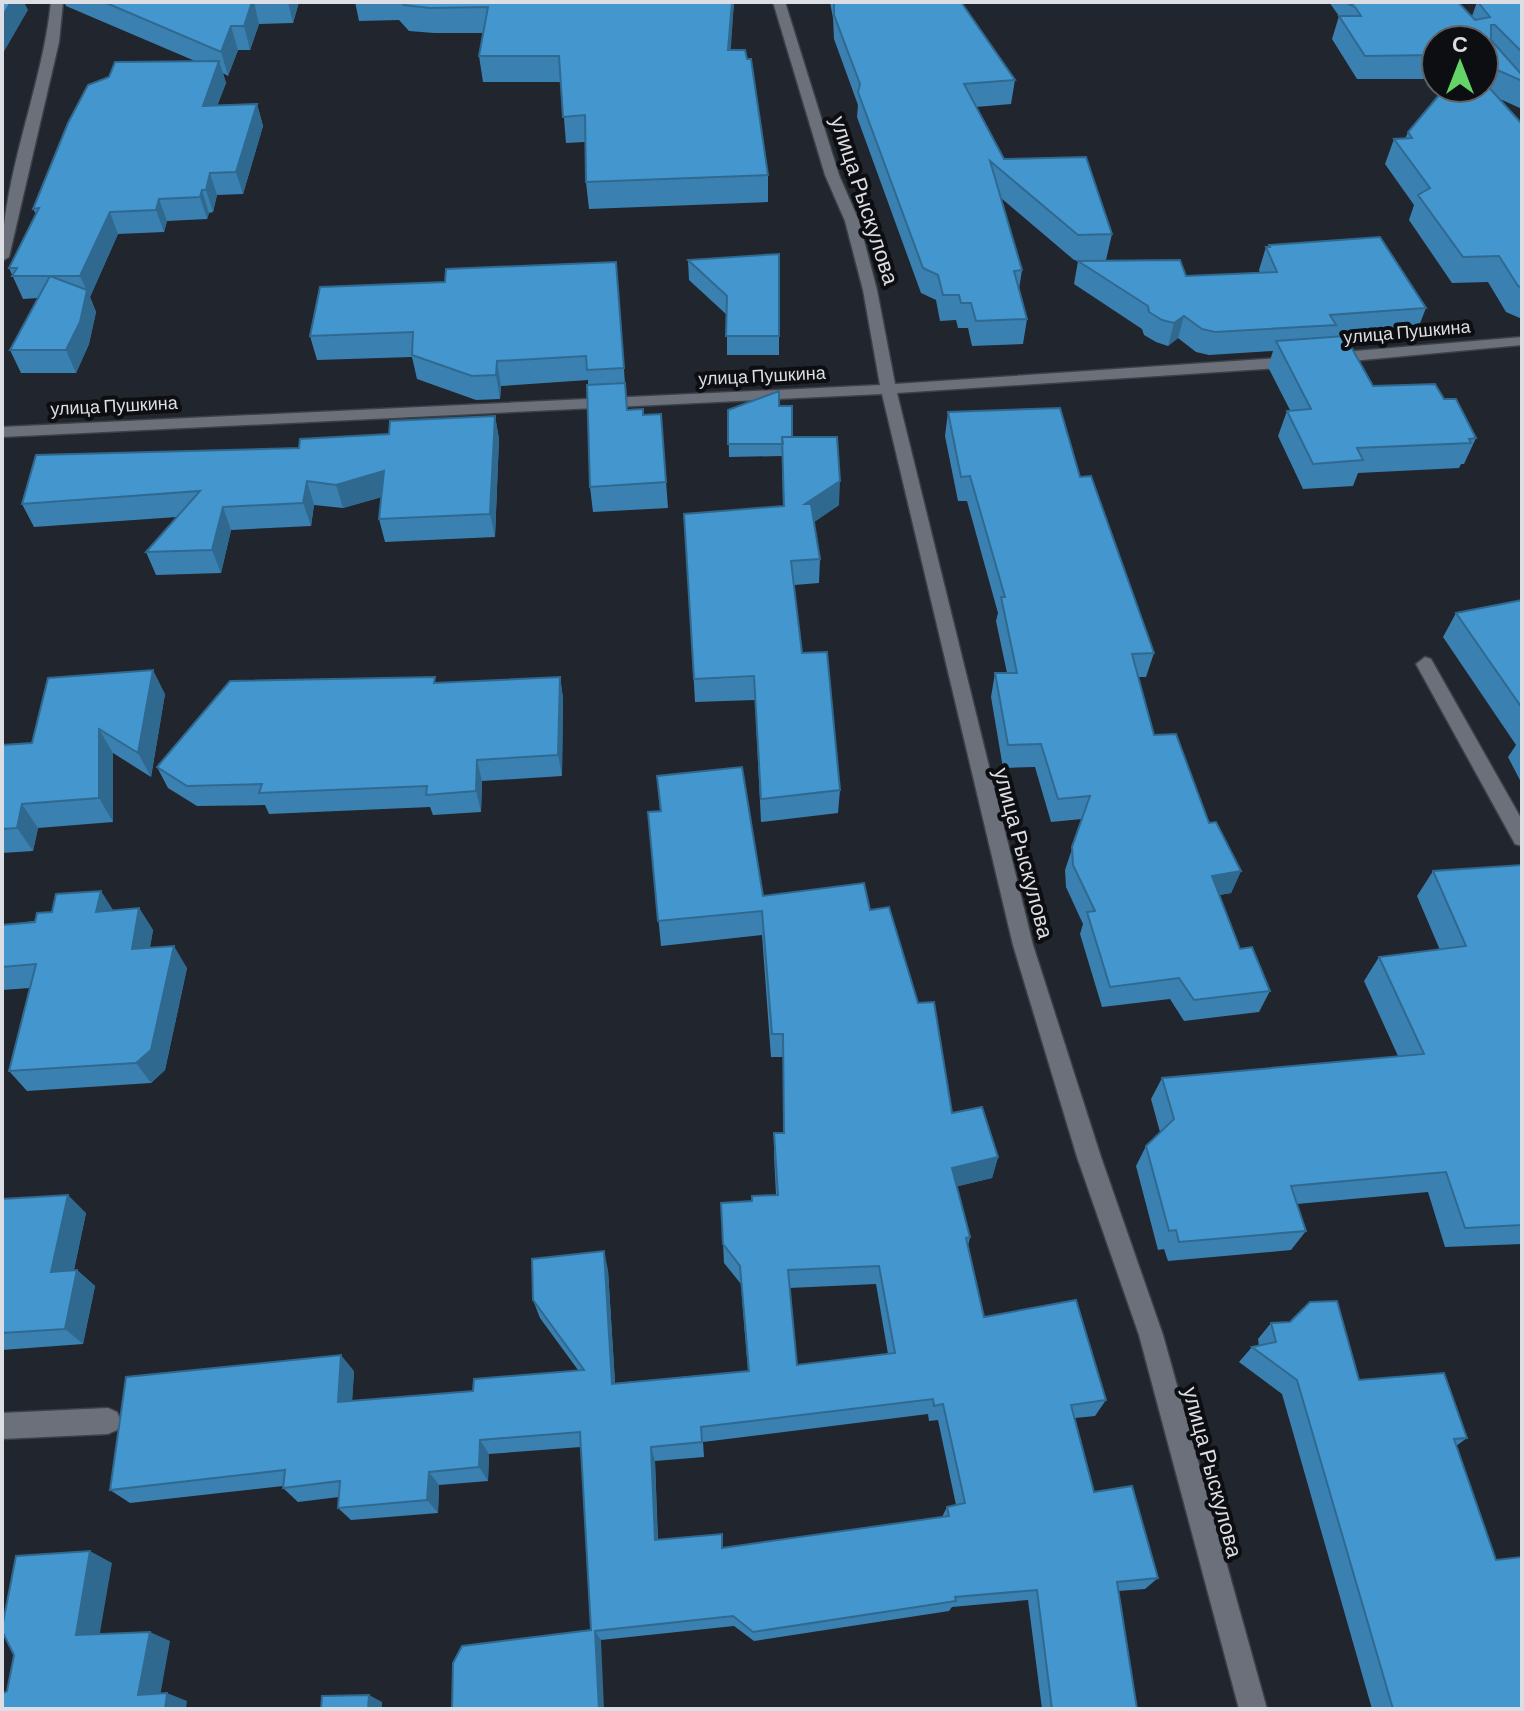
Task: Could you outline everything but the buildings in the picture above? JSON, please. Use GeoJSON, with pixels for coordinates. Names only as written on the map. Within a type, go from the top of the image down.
{"type":"FeatureCollection","features":[{"type":"Feature","properties":{"kind":"street"},"geometry":{"type":"LineString","coordinates":[[2,257],[53,42],[57,2]]}},
{"type":"Feature","properties":{"kind":"street","name":"улица Рыскулова"},"geometry":{"type":"LineString","coordinates":[[779,2],[832,175],[852,221],[870,290],[888,388],[971,745],[1023,945],[1089,1157],[1151,1335],[1253,1709]]}},
{"type":"Feature","properties":{"kind":"street","name":"улица Пушкина"},"geometry":{"type":"LineString","coordinates":[[2,432],[888,388],[1292,362],[1522,341]]}},
{"type":"Feature","properties":{"kind":"street"},"geometry":{"type":"LineString","coordinates":[[1425,664],[1522,838]]}},
{"type":"Feature","properties":{"kind":"street"},"geometry":{"type":"LineString","coordinates":[[2,1426],[108,1421]]}}]}
